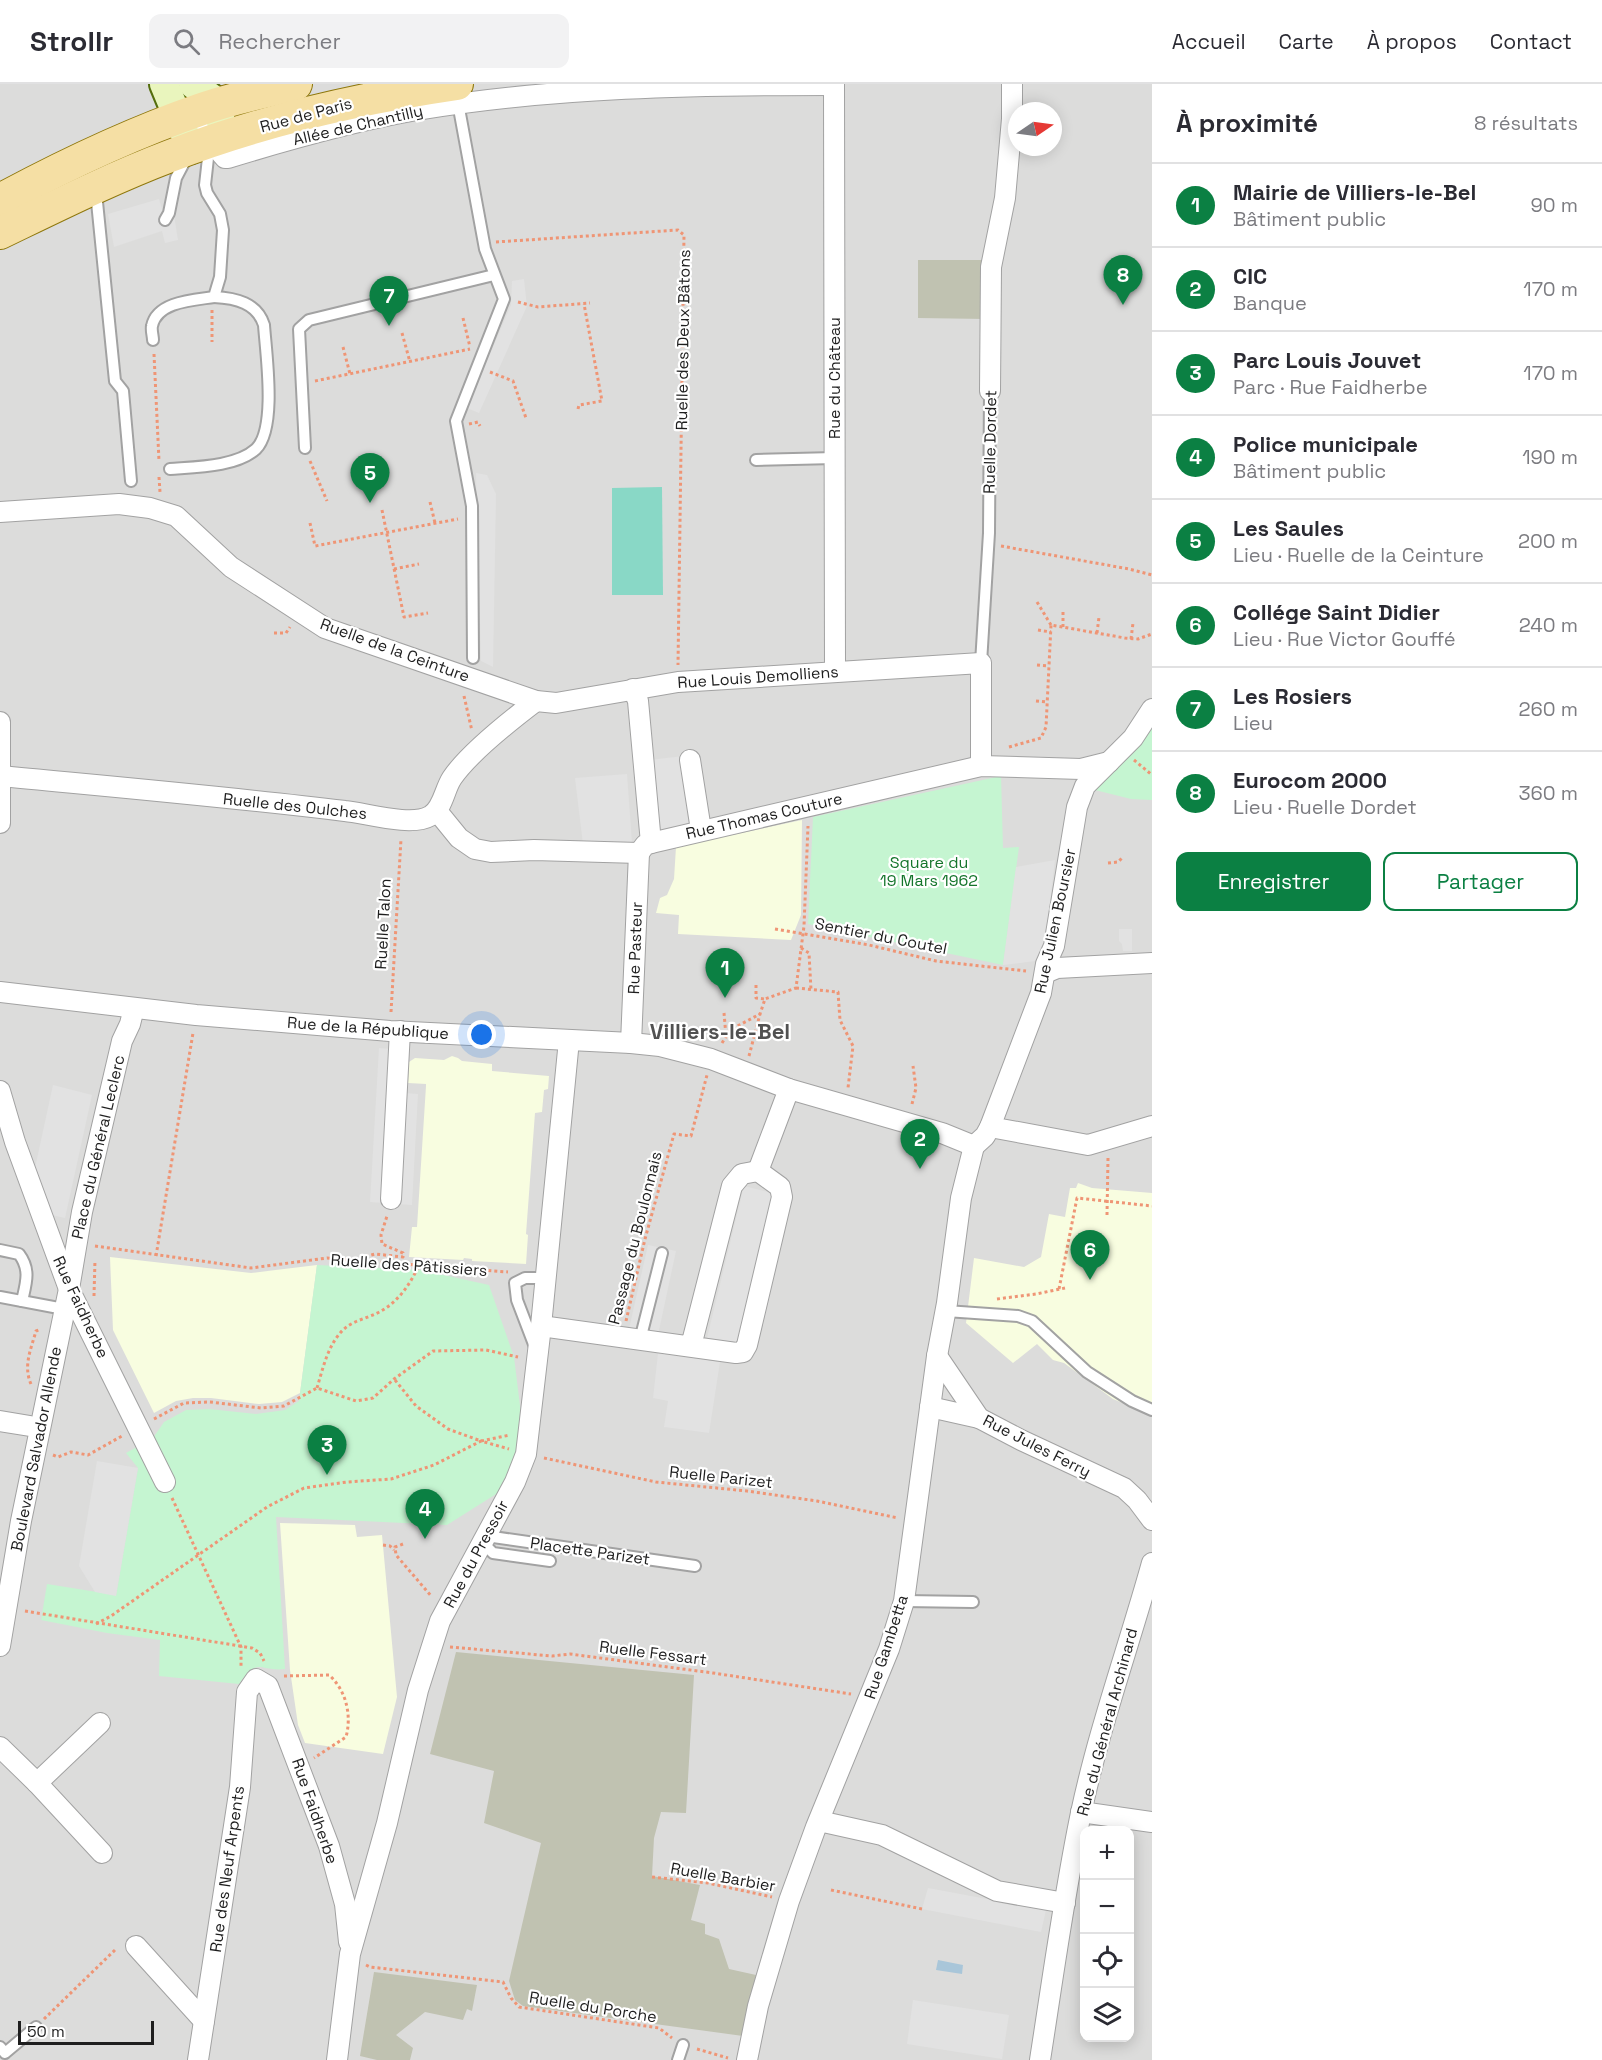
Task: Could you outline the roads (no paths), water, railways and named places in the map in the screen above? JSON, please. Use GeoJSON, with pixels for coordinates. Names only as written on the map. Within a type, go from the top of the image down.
{"type":"FeatureCollection","features":[{"type":"Feature","properties":{"kind":"main road"},"geometry":{"type":"LineString","coordinates":[[164,84],[198,105],[209,142]]}},
{"type":"Feature","properties":{"kind":"main road","name":"Rue de Paris"},"geometry":{"type":"LineString","coordinates":[[1,200],[76,160],[198,105],[296,84]]}},
{"type":"Feature","properties":{"kind":"main road","name":"Rue de Paris"},"geometry":{"type":"LineString","coordinates":[[0,233],[95,188],[209,142],[373,98],[458,94]]}},
{"type":"Feature","properties":{"kind":"main road"},"geometry":{"type":"LineString","coordinates":[[198,105],[209,142]]}},
{"type":"Feature","properties":{"kind":"street","name":"Ruelle Dordet"},"geometry":{"type":"LineString","coordinates":[[990,391],[991,267],[1005,198],[1012,119],[1012,84]]}},
{"type":"Feature","properties":{"kind":"street"},"geometry":{"type":"LineString","coordinates":[[458,94],[834,85]]}},
{"type":"Feature","properties":{"kind":"street","name":"Rue du Château"},"geometry":{"type":"LineString","coordinates":[[834,85],[835,671]]}},
{"type":"Feature","properties":{"kind":"street","name":"Ruelle de la Ceinture"},"geometry":{"type":"LineString","coordinates":[[0,512],[119,504],[150,508],[176,516],[231,567],[325,628],[536,701]]}},
{"type":"Feature","properties":{"kind":"street","name":"Ruelle Dordet"},"geometry":{"type":"LineString","coordinates":[[981,663],[981,760]]}},
{"type":"Feature","properties":{"kind":"street","name":"Rue Louis Demolliens"},"geometry":{"type":"LineString","coordinates":[[536,701],[556,703],[678,682],[981,663]]}},
{"type":"Feature","properties":{"kind":"street","name":"Rue Pasteur"},"geometry":{"type":"LineString","coordinates":[[631,1042],[645,848],[638,701],[633,688]]}},
{"type":"Feature","properties":{"kind":"street"},"geometry":{"type":"LineString","coordinates":[[436,811],[445,789],[454,776],[477,752],[536,701]]}},
{"type":"Feature","properties":{"kind":"street","name":"Rue Julien Boursier"},"geometry":{"type":"LineString","coordinates":[[974,1146],[985,1136],[990,1127],[1041,993],[1046,964],[1054,946],[1077,807],[1085,786],[1133,738],[1152,709]]}},
{"type":"Feature","properties":{"kind":"street"},"geometry":{"type":"LineString","coordinates":[[0,722],[0,823]]}},
{"type":"Feature","properties":{"kind":"street"},"geometry":{"type":"LineString","coordinates":[[690,760],[701,830]]}},
{"type":"Feature","properties":{"kind":"street","name":"Rue Thomas Couture"},"geometry":{"type":"LineString","coordinates":[[436,811],[459,838],[474,849],[491,852],[645,848],[701,830],[808,806],[981,760],[1081,769],[1109,762]]}},
{"type":"Feature","properties":{"kind":"street","name":"Ruelle des Oulches"},"geometry":{"type":"LineString","coordinates":[[0,776],[346,811],[402,819],[422,819],[436,811]]}},
{"type":"Feature","properties":{"kind":"street"},"geometry":{"type":"LineString","coordinates":[[1045,973],[1057,968],[1152,963]]}},
{"type":"Feature","properties":{"kind":"street","name":"Rue de la République"},"geometry":{"type":"LineString","coordinates":[[0,992],[196,1015],[395,1031],[631,1042],[660,1046],[711,1059],[789,1089],[907,1123],[974,1146]]}},
{"type":"Feature","properties":{"kind":"street","name":"Place du Général Leclerc"},"geometry":{"type":"LineString","coordinates":[[69,1289],[82,1212],[108,1098],[122,1041],[134,1008]]}},
{"type":"Feature","properties":{"kind":"street"},"geometry":{"type":"LineString","coordinates":[[392,1199],[395,1031]]}},
{"type":"Feature","properties":{"kind":"street","name":"Rue du Pressoir"},"geometry":{"type":"LineString","coordinates":[[337,2060],[350,1954],[387,1823],[417,1690],[431,1645],[445,1611],[515,1482],[526,1454],[538,1357],[569,1040]]}},
{"type":"Feature","properties":{"kind":"street"},"geometry":{"type":"LineString","coordinates":[[758,1171],[789,1089]]}},
{"type":"Feature","properties":{"kind":"street","name":"Rue Faidherbe"},"geometry":{"type":"LineString","coordinates":[[0,1091],[15,1142],[69,1289],[165,1482]]}},
{"type":"Feature","properties":{"kind":"street"},"geometry":{"type":"LineString","coordinates":[[990,1127],[1088,1145],[1152,1126]]}},
{"type":"Feature","properties":{"kind":"street","name":"Rue Gambetta"},"geometry":{"type":"LineString","coordinates":[[747,2060],[758,2006],[789,1901],[889,1649],[904,1601],[961,1198],[974,1146]]}},
{"type":"Feature","properties":{"kind":"street"},"geometry":{"type":"LineString","coordinates":[[541,1326],[736,1353],[743,1352],[747,1345],[782,1197],[780,1187],[758,1171],[742,1174],[732,1186],[691,1346]]}},
{"type":"Feature","properties":{"kind":"street","name":"Boulevard Salvador Allende"},"geometry":{"type":"LineString","coordinates":[[0,1646],[35,1450],[69,1289]]}},
{"type":"Feature","properties":{"kind":"street","name":"Rue Jules Ferry"},"geometry":{"type":"LineString","coordinates":[[937,1356],[979,1418],[1124,1488],[1137,1500],[1152,1520]]}},
{"type":"Feature","properties":{"kind":"street"},"geometry":{"type":"LineString","coordinates":[[930,1407],[979,1418]]}},
{"type":"Feature","properties":{"kind":"street"},"geometry":{"type":"LineString","coordinates":[[0,1421],[30,1426]]}},
{"type":"Feature","properties":{"kind":"street","name":"Rue du Général Archinard"},"geometry":{"type":"LineString","coordinates":[[1040,2060],[1081,1812],[1099,1742],[1152,1563]]}},
{"type":"Feature","properties":{"kind":"street","name":"Rue Faidherbe"},"geometry":{"type":"LineString","coordinates":[[252,1686],[268,1686],[300,1766],[329,1846],[345,1904],[350,1954]]}},
{"type":"Feature","properties":{"kind":"street","name":"Rue des Neuf Arpents"},"geometry":{"type":"LineString","coordinates":[[198,2060],[240,1787],[252,1686]]}},
{"type":"Feature","properties":{"kind":"street"},"geometry":{"type":"LineString","coordinates":[[37,1783],[100,1723]]}},
{"type":"Feature","properties":{"kind":"street"},"geometry":{"type":"LineString","coordinates":[[0,1748],[37,1783],[102,1853]]}},
{"type":"Feature","properties":{"kind":"street"},"geometry":{"type":"LineString","coordinates":[[1081,1812],[1152,1822]]}},
{"type":"Feature","properties":{"kind":"street"},"geometry":{"type":"LineString","coordinates":[[819,1821],[882,1835],[997,1891],[1065,1903]]}},
{"type":"Feature","properties":{"kind":"street"},"geometry":{"type":"LineString","coordinates":[[136,1946],[204,2021]]}},
{"type":"Feature","properties":{"kind":"lane"},"geometry":{"type":"LineString","coordinates":[[458,94],[484,243],[504,299],[456,421],[472,506],[473,658]]}},
{"type":"Feature","properties":{"kind":"lane"},"geometry":{"type":"LineString","coordinates":[[165,220],[169,213],[176,178],[209,142]]}},
{"type":"Feature","properties":{"kind":"lane"},"geometry":{"type":"LineString","coordinates":[[209,142],[205,185],[220,214],[223,230],[220,277],[214,297]]}},
{"type":"Feature","properties":{"kind":"lane"},"geometry":{"type":"LineString","coordinates":[[95,188],[102,238],[115,381],[123,391],[130,481]]}},
{"type":"Feature","properties":{"kind":"lane"},"geometry":{"type":"LineString","coordinates":[[305,448],[299,329],[309,320],[494,275]]}},
{"type":"Feature","properties":{"kind":"lane"},"geometry":{"type":"LineString","coordinates":[[153,340],[152,326],[156,316],[164,309],[183,301],[214,297],[235,298],[254,308],[261,316],[264,326],[269,407],[267,425],[256,448],[246,455],[216,465],[170,469]]}},
{"type":"Feature","properties":{"kind":"lane","name":"Ruelle Dordet"},"geometry":{"type":"LineString","coordinates":[[981,663],[988,544],[990,391]]}},
{"type":"Feature","properties":{"kind":"lane"},"geometry":{"type":"LineString","coordinates":[[756,460],[835,458]]}},
{"type":"Feature","properties":{"kind":"lane"},"geometry":{"type":"LineString","coordinates":[[0,1250],[19,1254],[26,1263],[27,1276],[22,1301]]}},
{"type":"Feature","properties":{"kind":"lane"},"geometry":{"type":"LineString","coordinates":[[631,1338],[663,1253]]}},
{"type":"Feature","properties":{"kind":"lane"},"geometry":{"type":"LineString","coordinates":[[538,1357],[517,1300],[515,1283],[525,1278],[545,1276]]}},
{"type":"Feature","properties":{"kind":"lane"},"geometry":{"type":"LineString","coordinates":[[0,1297],[64,1309]]}},
{"type":"Feature","properties":{"kind":"lane"},"geometry":{"type":"LineString","coordinates":[[945,1311],[1018,1316],[1032,1321],[1087,1372],[1132,1401],[1152,1410]]}},
{"type":"Feature","properties":{"kind":"lane"},"geometry":{"type":"LineString","coordinates":[[485,1539],[493,1552],[550,1561]]}},
{"type":"Feature","properties":{"kind":"lane","name":"Placette Parizet"},"geometry":{"type":"LineString","coordinates":[[485,1539],[695,1566]]}},
{"type":"Feature","properties":{"kind":"lane"},"geometry":{"type":"LineString","coordinates":[[904,1601],[973,1602]]}},
{"type":"Feature","properties":{"kind":"lane"},"geometry":{"type":"LineString","coordinates":[[0,2047],[5,2053],[36,2027]]}},
{"type":"Feature","properties":{"kind":"lane"},"geometry":{"type":"LineString","coordinates":[[678,2060],[683,2045]]}},
{"type":"Feature","properties":{"kind":"place","name":"Eurocom 2000"},"geometry":{"type":"Point","coordinates":[1123,305]}},
{"type":"Feature","properties":{"kind":"place","name":"Les Rosiers"},"geometry":{"type":"Point","coordinates":[389,326]}},
{"type":"Feature","properties":{"kind":"place","name":"Les Saules"},"geometry":{"type":"Point","coordinates":[370,503]}},
{"type":"Feature","properties":{"kind":"place","name":"Mairie de Villiers-le-Bel"},"geometry":{"type":"Point","coordinates":[725,998]}},
{"type":"Feature","properties":{"kind":"place","name":"CIC"},"geometry":{"type":"Point","coordinates":[920,1169]}},
{"type":"Feature","properties":{"kind":"place","name":"Collége Saint Didier"},"geometry":{"type":"Point","coordinates":[1090,1280]}},
{"type":"Feature","properties":{"kind":"place","name":"Parc Louis Jouvet"},"geometry":{"type":"Point","coordinates":[327,1475]}},
{"type":"Feature","properties":{"kind":"place","name":"Police municipale"},"geometry":{"type":"Point","coordinates":[425,1539]}},
{"type":"Feature","properties":{"kind":"district","name":"Villiers-le-Bel"},"geometry":{"type":"Point","coordinates":[720,1031]}},
{"type":"Feature","properties":{"kind":"park label","name":"Square du 19 Mars 1962"},"geometry":{"type":"Point","coordinates":[929,871]}}]}
